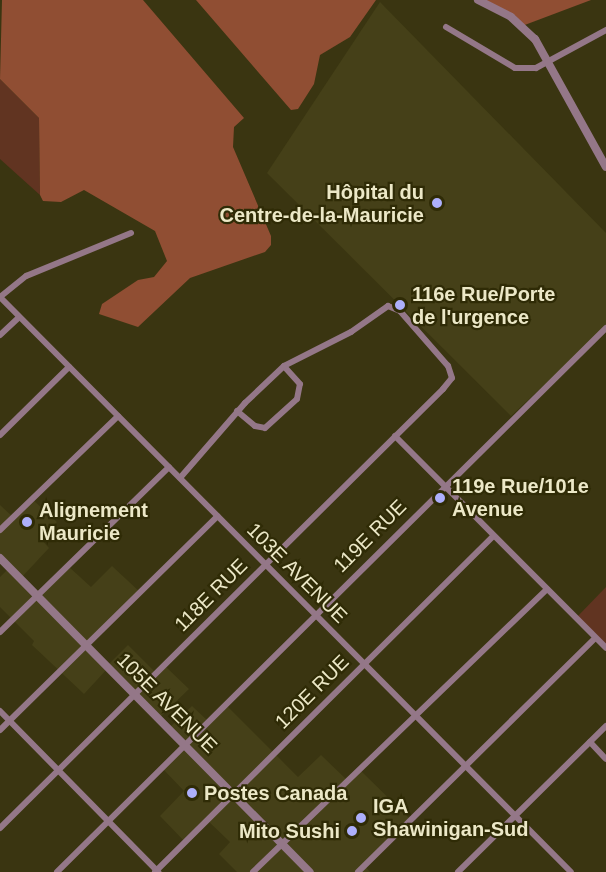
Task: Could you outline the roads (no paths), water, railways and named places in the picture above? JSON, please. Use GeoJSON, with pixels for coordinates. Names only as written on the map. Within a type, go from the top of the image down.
{"type":"FeatureCollection","features":[{"type":"Feature","properties":{"kind":"street"},"geometry":{"type":"LineString","coordinates":[[478,0],[522,26],[549,61],[606,167]]}},
{"type":"Feature","properties":{"kind":"street"},"geometry":{"type":"LineString","coordinates":[[446,27],[515,68],[536,68],[606,30]]}},
{"type":"Feature","properties":{"kind":"street"},"geometry":{"type":"LineString","coordinates":[[0,297],[26,276],[130,233]]}},
{"type":"Feature","properties":{"kind":"street","name":"103E AVENUE"},"geometry":{"type":"LineString","coordinates":[[0,297],[571,872]]}},
{"type":"Feature","properties":{"kind":"street","name":"118E RUE"},"geometry":{"type":"LineString","coordinates":[[0,828],[452,378],[448,366],[400,311],[388,306],[351,332],[284,366]]}},
{"type":"Feature","properties":{"kind":"street"},"geometry":{"type":"LineString","coordinates":[[0,336],[20,317]]}},
{"type":"Feature","properties":{"kind":"street","name":"119E RUE"},"geometry":{"type":"LineString","coordinates":[[57,872],[606,328]]}},
{"type":"Feature","properties":{"kind":"street"},"geometry":{"type":"LineString","coordinates":[[180,478],[237,411],[284,366],[300,384],[297,399],[265,428],[255,426],[237,411]]}},
{"type":"Feature","properties":{"kind":"street"},"geometry":{"type":"LineString","coordinates":[[0,435],[69,367]]}},
{"type":"Feature","properties":{"kind":"street"},"geometry":{"type":"LineString","coordinates":[[0,530],[118,416]]}},
{"type":"Feature","properties":{"kind":"street"},"geometry":{"type":"LineString","coordinates":[[395,436],[606,648]]}},
{"type":"Feature","properties":{"kind":"street"},"geometry":{"type":"LineString","coordinates":[[0,632],[169,467]]}},
{"type":"Feature","properties":{"kind":"street"},"geometry":{"type":"LineString","coordinates":[[0,730],[218,516]]}},
{"type":"Feature","properties":{"kind":"street","name":"120E RUE"},"geometry":{"type":"LineString","coordinates":[[157,871],[493,536]]}},
{"type":"Feature","properties":{"kind":"street","name":"105E AVENUE"},"geometry":{"type":"LineString","coordinates":[[0,558],[310,872]]}},
{"type":"Feature","properties":{"kind":"street"},"geometry":{"type":"LineString","coordinates":[[253,872],[547,589]]}},
{"type":"Feature","properties":{"kind":"street"},"geometry":{"type":"LineString","coordinates":[[358,872],[596,638]]}},
{"type":"Feature","properties":{"kind":"street"},"geometry":{"type":"LineString","coordinates":[[0,711],[157,871]]}},
{"type":"Feature","properties":{"kind":"street"},"geometry":{"type":"LineString","coordinates":[[458,872],[606,726]]}},
{"type":"Feature","properties":{"kind":"street"},"geometry":{"type":"LineString","coordinates":[[590,742],[606,759]]}},
{"type":"Feature","properties":{"kind":"place","name":"Hôpital du Centre-de-la-Mauricie"},"geometry":{"type":"Point","coordinates":[437,203]}},
{"type":"Feature","properties":{"kind":"place","name":"116e Rue/Porte de l'urgence"},"geometry":{"type":"Point","coordinates":[400,305]}},
{"type":"Feature","properties":{"kind":"place","name":"119e Rue/101e Avenue"},"geometry":{"type":"Point","coordinates":[440,498]}},
{"type":"Feature","properties":{"kind":"place","name":"Alignement Mauricie"},"geometry":{"type":"Point","coordinates":[27,522]}},
{"type":"Feature","properties":{"kind":"place","name":"Postes Canada"},"geometry":{"type":"Point","coordinates":[192,793]}},
{"type":"Feature","properties":{"kind":"place","name":"IGA Shawinigan-Sud"},"geometry":{"type":"Point","coordinates":[361,818]}},
{"type":"Feature","properties":{"kind":"place","name":"Mito Sushi"},"geometry":{"type":"Point","coordinates":[352,831]}}]}
